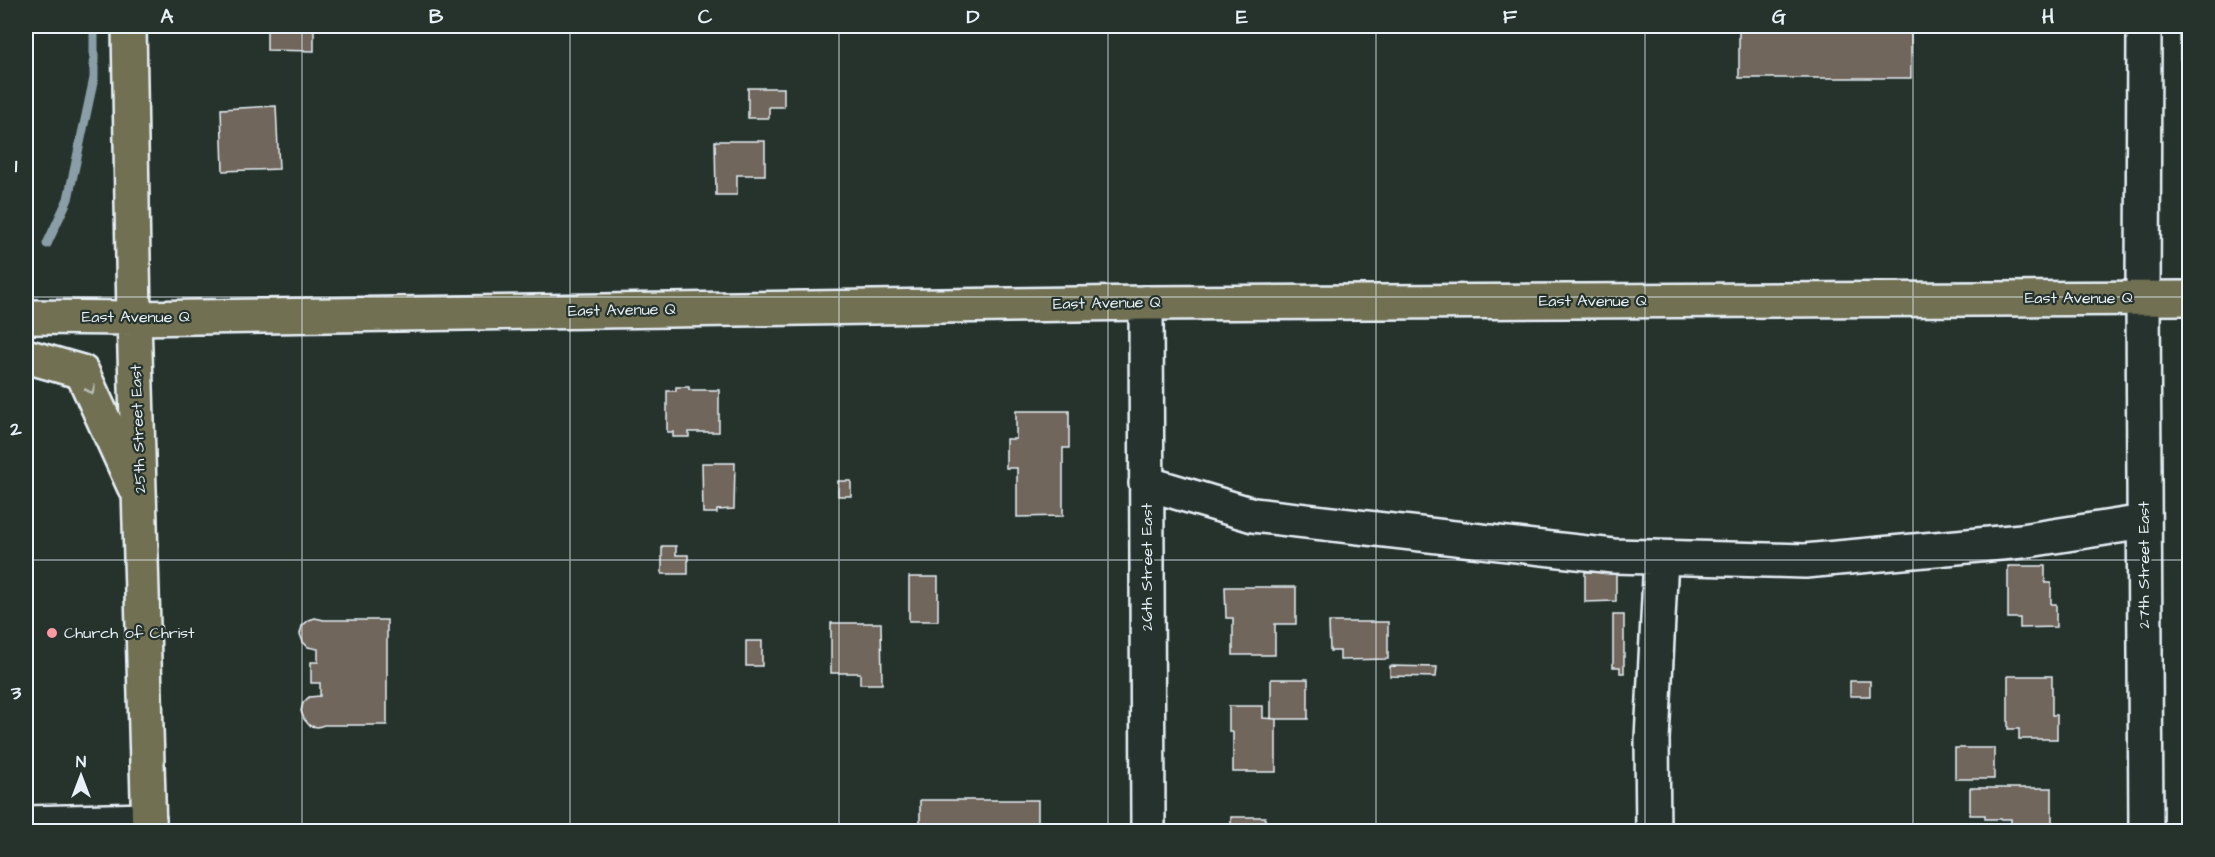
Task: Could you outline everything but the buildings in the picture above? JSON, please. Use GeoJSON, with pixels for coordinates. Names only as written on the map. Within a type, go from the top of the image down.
{"type":"FeatureCollection","features":[{"type":"Feature","properties":{"kind":"main road","name":"25th Street East"},"geometry":{"type":"LineString","coordinates":[[129,26],[134,318],[149,826]]}},
{"type":"Feature","properties":{"kind":"main road","name":"East Avenue Q"},"geometry":{"type":"LineString","coordinates":[[26,317],[134,318],[1146,303],[2190,298]]}},
{"type":"Feature","properties":{"kind":"main road"},"geometry":{"type":"LineString","coordinates":[[26,356],[82,372],[140,500]]}},
{"type":"Feature","properties":{"kind":"street","name":"27th Street East"},"geometry":{"type":"LineString","coordinates":[[2144,26],[2146,831]]}},
{"type":"Feature","properties":{"kind":"street","name":"26th Street East"},"geometry":{"type":"LineString","coordinates":[[1146,303],[1148,831]]}},
{"type":"Feature","properties":{"kind":"street"},"geometry":{"type":"LineString","coordinates":[[1146,483],[1253,515],[1578,552],[1661,558],[1805,561],[2022,541],[2144,522]]}},
{"type":"Feature","properties":{"kind":"street"},"geometry":{"type":"LineString","coordinates":[[1653,831],[1652,739],[1661,558]]}},
{"type":"Feature","properties":{"kind":"street"},"geometry":{"type":"LineString","coordinates":[[26,823],[67,827],[149,826]]}},
{"type":"Feature","properties":{"kind":"waterway"},"geometry":{"type":"LineString","coordinates":[[47,244],[68,199],[94,78],[94,26]]}},
{"type":"Feature","properties":{"kind":"place","name":"Church of Christ"},"geometry":{"type":"Point","coordinates":[52,633]}}]}
